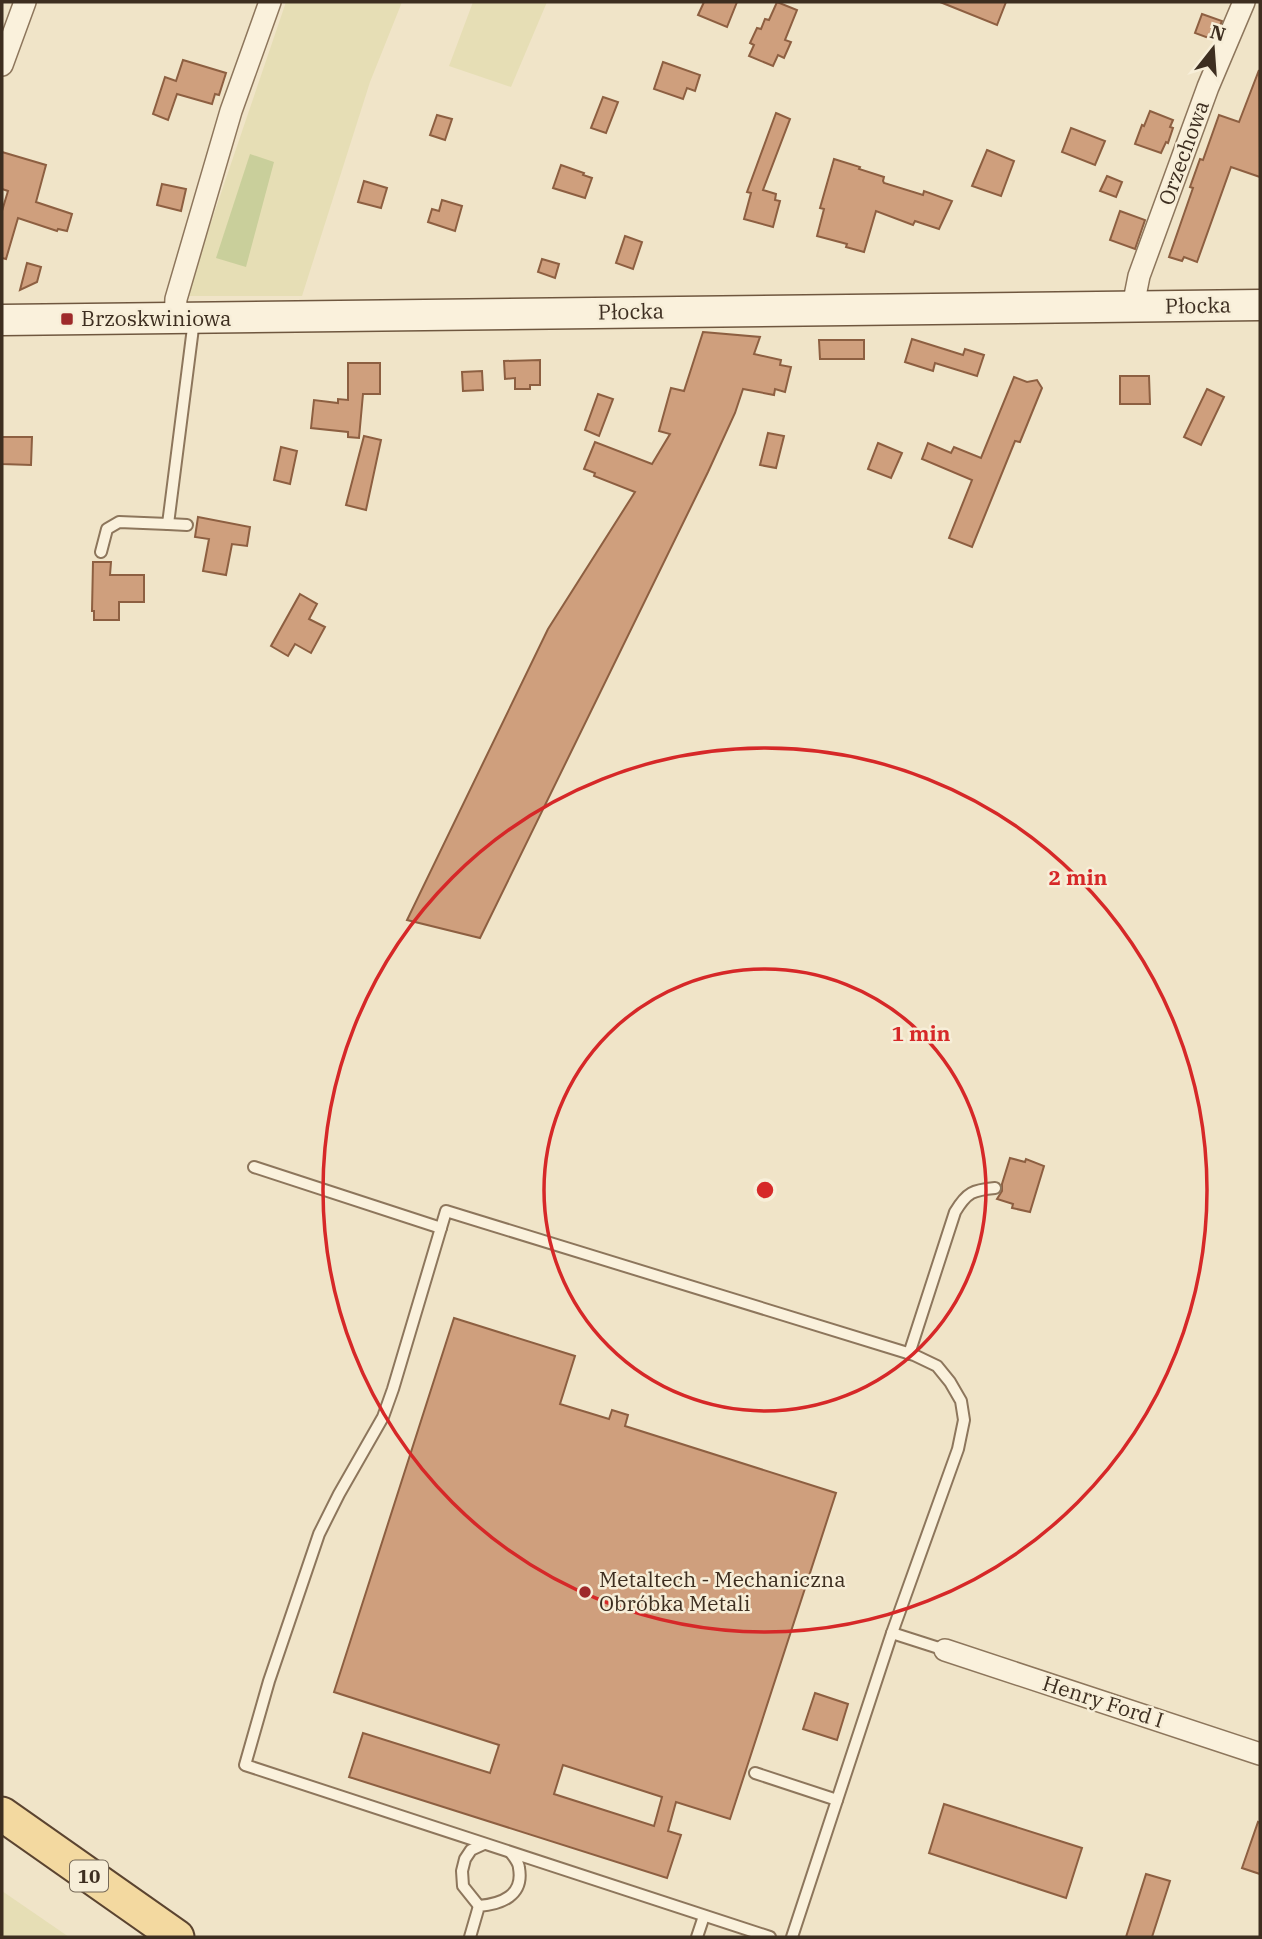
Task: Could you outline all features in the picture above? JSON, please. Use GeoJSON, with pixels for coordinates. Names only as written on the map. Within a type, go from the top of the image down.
{"type":"FeatureCollection","features":[{"type":"Feature","properties":{"kind":"main road","name":"10"},"geometry":{"type":"LineString","coordinates":[[2,1814],[177,1937]]}},
{"type":"Feature","properties":{"kind":"street"},"geometry":{"type":"LineString","coordinates":[[2,65],[25,2]]}},
{"type":"Feature","properties":{"kind":"street"},"geometry":{"type":"LineString","coordinates":[[185,318],[176,299],[231,111],[270,2]]}},
{"type":"Feature","properties":{"kind":"street","name":"Orzechowa"},"geometry":{"type":"LineString","coordinates":[[1133,306],[1139,276],[1208,87],[1244,2]]}},
{"type":"Feature","properties":{"kind":"street","name":"Płocka"},"geometry":{"type":"LineString","coordinates":[[2,320],[1260,305]]}},
{"type":"Feature","properties":{"kind":"street","name":"Henry Ford I"},"geometry":{"type":"LineString","coordinates":[[945,1650],[1260,1754]]}},
{"type":"Feature","properties":{"kind":"lane"},"geometry":{"type":"LineString","coordinates":[[168,524],[185,318]]}},
{"type":"Feature","properties":{"kind":"lane"},"geometry":{"type":"LineString","coordinates":[[101,552],[107,529],[119,522],[187,525]]}},
{"type":"Feature","properties":{"kind":"lane"},"geometry":{"type":"LineString","coordinates":[[254,1167],[441,1228]]}},
{"type":"Feature","properties":{"kind":"lane"},"geometry":{"type":"LineString","coordinates":[[909,1353],[955,1212],[967,1196],[976,1190],[995,1188]]}},
{"type":"Feature","properties":{"kind":"lane"},"geometry":{"type":"LineString","coordinates":[[769,1937],[245,1765],[272,1669],[319,1534],[383,1418],[446,1211],[909,1353],[937,1366],[961,1401],[964,1420],[958,1449],[892,1633],[792,1937]]}},
{"type":"Feature","properties":{"kind":"lane"},"geometry":{"type":"LineString","coordinates":[[892,1633],[945,1650]]}},
{"type":"Feature","properties":{"kind":"lane"},"geometry":{"type":"LineString","coordinates":[[755,1773],[837,1800]]}},
{"type":"Feature","properties":{"kind":"lane"},"geometry":{"type":"LineString","coordinates":[[479,1906],[463,1886],[462,1871],[471,1850],[484,1844]]}},
{"type":"Feature","properties":{"kind":"lane"},"geometry":{"type":"LineString","coordinates":[[479,1906],[494,1905],[510,1899],[518,1883],[520,1867],[511,1853]]}},
{"type":"Feature","properties":{"kind":"lane"},"geometry":{"type":"LineString","coordinates":[[470,1937],[479,1906]]}},
{"type":"Feature","properties":{"kind":"lane"},"geometry":{"type":"LineString","coordinates":[[697,1937],[704,1916]]}},
{"type":"Feature","properties":{"kind":"lane"},"geometry":{"type":"LineString","coordinates":[[730,1937],[734,1926]]}},
{"type":"Feature","properties":{"kind":"shaded area"},"geometry":{"type":"Polygon","coordinates":[[[286,2],[402,2],[370,82],[302,296],[186,296],[286,2]]]}},
{"type":"Feature","properties":{"kind":"shaded area"},"geometry":{"type":"Polygon","coordinates":[[[473,2],[547,2],[511,87],[449,66],[473,2]]]}},
{"type":"Feature","properties":{"kind":"shaded area"},"geometry":{"type":"Polygon","coordinates":[[[2,1891],[69,1937],[2,1937],[2,1891]]]}},
{"type":"Feature","properties":{"kind":"green space"},"geometry":{"type":"Polygon","coordinates":[[[250,154],[274,162],[246,267],[216,258],[250,154]]]}},
{"type":"Feature","properties":{"kind":"building"},"geometry":{"type":"Polygon","coordinates":[[[704,2],[737,2],[727,27],[698,15],[704,2]]]}},
{"type":"Feature","properties":{"kind":"building"},"geometry":{"type":"Polygon","coordinates":[[[777,2],[797,10],[785,40],[791,42],[784,58],[778,55],[773,66],[749,56],[754,45],[750,43],[757,28],[761,29],[765,19],[769,20],[777,2]]]}},
{"type":"Feature","properties":{"kind":"building"},"geometry":{"type":"Polygon","coordinates":[[[940,2],[1006,2],[997,25],[940,2]]]}},
{"type":"Feature","properties":{"kind":"building"},"geometry":{"type":"Polygon","coordinates":[[[1202,14],[1222,21],[1214,40],[1195,33],[1202,14]]]}},
{"type":"Feature","properties":{"kind":"building"},"geometry":{"type":"Polygon","coordinates":[[[183,60],[226,73],[219,95],[215,94],[212,104],[177,94],[168,120],[153,114],[165,77],[176,81],[183,60]]]}},
{"type":"Feature","properties":{"kind":"building"},"geometry":{"type":"Polygon","coordinates":[[[663,62],[700,75],[695,91],[687,88],[683,99],[654,89],[663,62]]]}},
{"type":"Feature","properties":{"kind":"building"},"geometry":{"type":"Polygon","coordinates":[[[1259,70],[1260,177],[1231,167],[1197,262],[1184,257],[1182,261],[1169,257],[1193,188],[1190,187],[1219,115],[1239,122],[1259,70]]]}},
{"type":"Feature","properties":{"kind":"building"},"geometry":{"type":"Polygon","coordinates":[[[603,97],[618,102],[606,133],[591,128],[603,97]]]}},
{"type":"Feature","properties":{"kind":"building"},"geometry":{"type":"Polygon","coordinates":[[[1150,111],[1173,120],[1168,143],[1166,142],[1161,153],[1135,144],[1150,111]]]}},
{"type":"Feature","properties":{"kind":"building"},"geometry":{"type":"Polygon","coordinates":[[[776,113],[790,119],[763,190],[776,194],[775,200],[780,201],[773,227],[744,219],[751,193],[747,192],[776,113]]]}},
{"type":"Feature","properties":{"kind":"building"},"geometry":{"type":"Polygon","coordinates":[[[437,115],[452,119],[445,140],[430,135],[437,115]]]}},
{"type":"Feature","properties":{"kind":"building"},"geometry":{"type":"Polygon","coordinates":[[[1071,128],[1105,141],[1095,165],[1062,152],[1071,128]]]}},
{"type":"Feature","properties":{"kind":"building"},"geometry":{"type":"Polygon","coordinates":[[[987,150],[1014,161],[1001,196],[972,186],[987,150]]]}},
{"type":"Feature","properties":{"kind":"building"},"geometry":{"type":"Polygon","coordinates":[[[2,152],[46,165],[36,202],[72,214],[67,231],[57,231],[18,218],[6,259],[2,258],[2,211],[8,191],[2,189],[2,152]]]}},
{"type":"Feature","properties":{"kind":"building"},"geometry":{"type":"Polygon","coordinates":[[[834,159],[884,177],[884,183],[923,195],[924,191],[952,201],[939,229],[915,221],[913,225],[876,211],[864,252],[817,236],[824,209],[820,208],[834,159]]]}},
{"type":"Feature","properties":{"kind":"building"},"geometry":{"type":"Polygon","coordinates":[[[561,165],[592,178],[585,198],[553,188],[561,165]]]}},
{"type":"Feature","properties":{"kind":"building"},"geometry":{"type":"Polygon","coordinates":[[[1107,176],[1122,182],[1116,197],[1100,191],[1107,176]]]}},
{"type":"Feature","properties":{"kind":"building"},"geometry":{"type":"Polygon","coordinates":[[[364,181],[387,188],[381,208],[358,202],[364,181]]]}},
{"type":"Feature","properties":{"kind":"building"},"geometry":{"type":"Polygon","coordinates":[[[162,184],[186,189],[181,211],[157,205],[162,184]]]}},
{"type":"Feature","properties":{"kind":"building"},"geometry":{"type":"Polygon","coordinates":[[[442,200],[462,206],[455,231],[428,222],[432,209],[439,211],[442,200]]]}},
{"type":"Feature","properties":{"kind":"building"},"geometry":{"type":"Polygon","coordinates":[[[1120,211],[1145,220],[1135,249],[1110,240],[1120,211]]]}},
{"type":"Feature","properties":{"kind":"building"},"geometry":{"type":"Polygon","coordinates":[[[625,236],[642,242],[633,269],[616,263],[625,236]]]}},
{"type":"Feature","properties":{"kind":"building"},"geometry":{"type":"Polygon","coordinates":[[[542,259],[559,264],[555,278],[538,272],[542,259]]]}},
{"type":"Feature","properties":{"kind":"building"},"geometry":{"type":"Polygon","coordinates":[[[27,263],[41,267],[37,282],[20,290],[27,263]]]}},
{"type":"Feature","properties":{"kind":"building"},"geometry":{"type":"Polygon","coordinates":[[[703,332],[760,337],[754,354],[781,360],[780,365],[791,367],[785,392],[775,389],[774,395],[743,389],[708,472],[480,938],[407,920],[548,629],[635,492],[594,476],[595,473],[584,469],[595,442],[652,464],[670,434],[659,431],[671,388],[684,391],[703,332]]]}},
{"type":"Feature","properties":{"kind":"building"},"geometry":{"type":"Polygon","coordinates":[[[912,339],[963,355],[965,349],[984,355],[977,376],[935,363],[933,371],[905,362],[912,339]]]}},
{"type":"Feature","properties":{"kind":"building"},"geometry":{"type":"Polygon","coordinates":[[[819,340],[864,340],[864,359],[820,359],[819,340]]]}},
{"type":"Feature","properties":{"kind":"building"},"geometry":{"type":"Polygon","coordinates":[[[540,360],[540,385],[530,385],[530,389],[515,389],[515,378],[505,379],[504,361],[540,360]]]}},
{"type":"Feature","properties":{"kind":"building"},"geometry":{"type":"Polygon","coordinates":[[[348,363],[380,363],[380,394],[363,394],[359,438],[348,437],[348,432],[311,428],[314,400],[338,403],[338,399],[348,400],[348,363]]]}},
{"type":"Feature","properties":{"kind":"building"},"geometry":{"type":"Polygon","coordinates":[[[482,371],[483,390],[463,391],[462,372],[482,371]]]}},
{"type":"Feature","properties":{"kind":"building"},"geometry":{"type":"Polygon","coordinates":[[[1120,376],[1149,376],[1150,404],[1120,404],[1120,376]]]}},
{"type":"Feature","properties":{"kind":"building"},"geometry":{"type":"Polygon","coordinates":[[[1014,377],[1027,382],[1037,380],[1042,388],[1020,442],[1015,441],[972,547],[949,538],[972,480],[922,459],[928,443],[951,453],[954,447],[981,458],[1014,377]]]}},
{"type":"Feature","properties":{"kind":"building"},"geometry":{"type":"Polygon","coordinates":[[[1207,389],[1224,397],[1201,445],[1184,437],[1207,389]]]}},
{"type":"Feature","properties":{"kind":"building"},"geometry":{"type":"Polygon","coordinates":[[[598,394],[613,399],[599,436],[585,430],[598,394]]]}},
{"type":"Feature","properties":{"kind":"building"},"geometry":{"type":"Polygon","coordinates":[[[768,433],[784,436],[776,468],[760,465],[768,433]]]}},
{"type":"Feature","properties":{"kind":"building"},"geometry":{"type":"Polygon","coordinates":[[[364,436],[381,440],[366,510],[346,505],[364,436]]]}},
{"type":"Feature","properties":{"kind":"building"},"geometry":{"type":"Polygon","coordinates":[[[2,437],[32,437],[31,465],[2,464],[2,437]]]}},
{"type":"Feature","properties":{"kind":"building"},"geometry":{"type":"Polygon","coordinates":[[[878,443],[902,453],[891,478],[868,469],[878,443]]]}},
{"type":"Feature","properties":{"kind":"building"},"geometry":{"type":"Polygon","coordinates":[[[281,447],[297,451],[290,484],[274,480],[281,447]]]}},
{"type":"Feature","properties":{"kind":"building"},"geometry":{"type":"Polygon","coordinates":[[[198,517],[250,527],[247,546],[232,544],[226,575],[203,571],[209,539],[195,537],[198,517]]]}},
{"type":"Feature","properties":{"kind":"building"},"geometry":{"type":"Polygon","coordinates":[[[93,562],[111,562],[110,575],[144,575],[144,602],[119,602],[119,620],[94,620],[93,562]]]}},
{"type":"Feature","properties":{"kind":"building"},"geometry":{"type":"Polygon","coordinates":[[[300,594],[317,604],[309,619],[325,627],[311,653],[295,644],[288,656],[271,646],[300,594]]]}},
{"type":"Feature","properties":{"kind":"building"},"geometry":{"type":"Polygon","coordinates":[[[1010,1158],[1025,1162],[1026,1159],[1044,1166],[1030,1212],[1012,1208],[1013,1204],[997,1199],[1002,1191],[1010,1158]]]}},
{"type":"Feature","properties":{"kind":"building","name":"Metaltech - Mechaniczna Obróbka Metali"},"geometry":{"type":"Polygon","coordinates":[[[454,1318],[575,1356],[560,1404],[609,1419],[612,1410],[628,1415],[625,1426],[836,1493],[730,1819],[676,1802],[668,1831],[681,1835],[667,1878],[349,1777],[363,1733],[490,1773],[499,1745],[334,1692],[454,1318]],[[563,1765],[554,1794],[654,1826],[662,1797],[563,1765]]]}},
{"type":"Feature","properties":{"kind":"building"},"geometry":{"type":"Polygon","coordinates":[[[815,1693],[848,1704],[837,1740],[803,1729],[815,1693]]]}},
{"type":"Feature","properties":{"kind":"building"},"geometry":{"type":"Polygon","coordinates":[[[944,1804],[1082,1848],[1066,1898],[929,1853],[944,1804]]]}},
{"type":"Feature","properties":{"kind":"building"},"geometry":{"type":"Polygon","coordinates":[[[1258,1822],[1260,1823],[1260,1874],[1242,1868],[1258,1822]]]}},
{"type":"Feature","properties":{"kind":"building"},"geometry":{"type":"Polygon","coordinates":[[[1146,1874],[1170,1881],[1152,1937],[1126,1937],[1146,1874]]]}},
{"type":"Feature","properties":{"kind":"place","name":"Brzoskwiniowa"},"geometry":{"type":"Point","coordinates":[67,319]}},
{"type":"Feature","properties":{"kind":"place","name":"Metaltech - Mechaniczna Obróbka Metali"},"geometry":{"type":"Point","coordinates":[585,1592]}}]}
